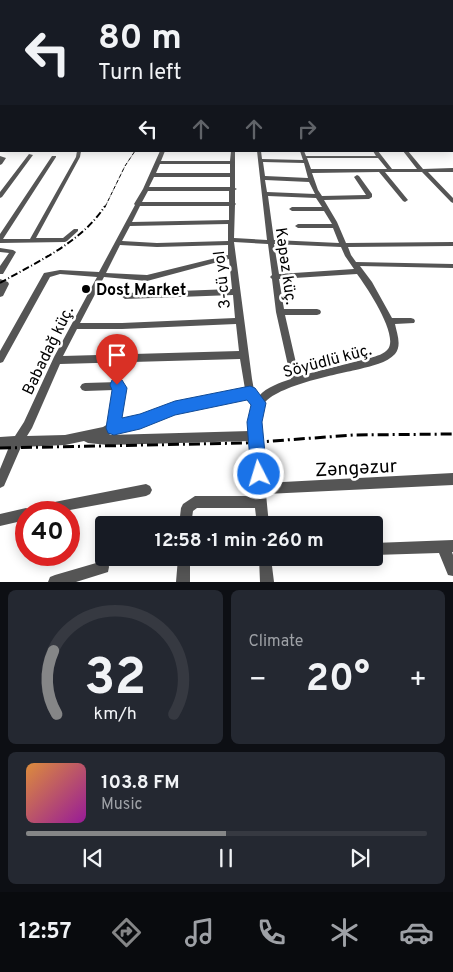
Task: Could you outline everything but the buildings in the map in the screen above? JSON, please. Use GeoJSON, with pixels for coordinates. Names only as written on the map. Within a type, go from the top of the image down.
{"type":"FeatureCollection","features":[{"type":"Feature","properties":{"kind":"street"},"geometry":{"type":"LineString","coordinates":[[32,240],[78,157],[79,152]]}},
{"type":"Feature","properties":{"kind":"street","name":"Babadağ küç."},"geometry":{"type":"LineString","coordinates":[[0,482],[57,360],[164,152]]}},
{"type":"Feature","properties":{"kind":"street","name":"3-cü yol"},"geometry":{"type":"LineString","coordinates":[[233,152],[232,256],[238,292],[242,355],[250,392],[258,403]]}},
{"type":"Feature","properties":{"kind":"street","name":"Kəpəz küç."},"geometry":{"type":"LineString","coordinates":[[259,152],[274,277],[296,382]]}},
{"type":"Feature","properties":{"kind":"street"},"geometry":{"type":"LineString","coordinates":[[376,152],[391,171]]}},
{"type":"Feature","properties":{"kind":"street"},"geometry":{"type":"LineString","coordinates":[[406,152],[453,201]]}},
{"type":"Feature","properties":{"kind":"street"},"geometry":{"type":"LineString","coordinates":[[0,196],[31,155]]}},
{"type":"Feature","properties":{"kind":"street"},"geometry":{"type":"LineString","coordinates":[[260,160],[304,157],[379,156]]}},
{"type":"Feature","properties":{"kind":"street"},"geometry":{"type":"LineString","coordinates":[[0,157],[4,158],[0,163]]}},
{"type":"Feature","properties":{"kind":"street"},"geometry":{"type":"LineString","coordinates":[[0,240],[54,157]]}},
{"type":"Feature","properties":{"kind":"street","name":"Söyüdlü küç."},"geometry":{"type":"LineString","coordinates":[[258,403],[274,389],[383,358],[392,351],[395,343],[390,321],[377,296],[354,264],[327,209],[318,197],[304,157]]}},
{"type":"Feature","properties":{"kind":"street"},"geometry":{"type":"LineString","coordinates":[[159,162],[233,163]]}},
{"type":"Feature","properties":{"kind":"street"},"geometry":{"type":"LineString","coordinates":[[263,178],[381,171],[453,170]]}},
{"type":"Feature","properties":{"kind":"street"},"geometry":{"type":"LineString","coordinates":[[381,171],[405,200]]}},
{"type":"Feature","properties":{"kind":"street"},"geometry":{"type":"LineString","coordinates":[[153,175],[233,175]]}},
{"type":"Feature","properties":{"kind":"street"},"geometry":{"type":"LineString","coordinates":[[264,194],[368,197],[369,194],[358,176]]}},
{"type":"Feature","properties":{"kind":"street"},"geometry":{"type":"LineString","coordinates":[[146,189],[234,189]]}},
{"type":"Feature","properties":{"kind":"street"},"geometry":{"type":"LineString","coordinates":[[137,204],[232,204]]}},
{"type":"Feature","properties":{"kind":"street"},"geometry":{"type":"LineString","coordinates":[[292,209],[327,209]]}},
{"type":"Feature","properties":{"kind":"street"},"geometry":{"type":"LineString","coordinates":[[127,224],[232,222]]}},
{"type":"Feature","properties":{"kind":"street"},"geometry":{"type":"LineString","coordinates":[[298,226],[336,226]]}},
{"type":"Feature","properties":{"kind":"street"},"geometry":{"type":"LineString","coordinates":[[0,240],[65,240],[76,230]]}},
{"type":"Feature","properties":{"kind":"street"},"geometry":{"type":"LineString","coordinates":[[118,242],[157,246],[231,241],[344,245],[453,244]]}},
{"type":"Feature","properties":{"kind":"street"},"geometry":{"type":"LineString","coordinates":[[0,250],[13,252],[0,272]]}},
{"type":"Feature","properties":{"kind":"street"},"geometry":{"type":"LineString","coordinates":[[0,359],[47,275],[60,272],[147,278],[232,256]]}},
{"type":"Feature","properties":{"kind":"street"},"geometry":{"type":"LineString","coordinates":[[354,264],[453,266]]}},
{"type":"Feature","properties":{"kind":"street"},"geometry":{"type":"LineString","coordinates":[[274,277],[360,271]]}},
{"type":"Feature","properties":{"kind":"street"},"geometry":{"type":"LineString","coordinates":[[0,282],[6,284],[6,286],[0,294]]}},
{"type":"Feature","properties":{"kind":"street"},"geometry":{"type":"LineString","coordinates":[[125,296],[238,292]]}},
{"type":"Feature","properties":{"kind":"street"},"geometry":{"type":"LineString","coordinates":[[280,312],[317,312]]}},
{"type":"Feature","properties":{"kind":"street"},"geometry":{"type":"LineString","coordinates":[[75,326],[139,326],[240,321]]}},
{"type":"Feature","properties":{"kind":"street"},"geometry":{"type":"LineString","coordinates":[[390,321],[411,321]]}},
{"type":"Feature","properties":{"kind":"street"},"geometry":{"type":"LineString","coordinates":[[57,360],[242,355]]}},
{"type":"Feature","properties":{"kind":"street"},"geometry":{"type":"LineString","coordinates":[[86,387],[119,386],[114,428]]}},
{"type":"Feature","properties":{"kind":"street"},"geometry":{"type":"LineString","coordinates":[[0,442],[46,442],[104,432],[175,408],[250,392]]}},
{"type":"Feature","properties":{"kind":"street"},"geometry":{"type":"LineString","coordinates":[[258,403],[255,415],[262,516]]}},
{"type":"Feature","properties":{"kind":"street"},"geometry":{"type":"LineString","coordinates":[[78,437],[108,440],[256,436]]}},
{"type":"Feature","properties":{"kind":"street","name":"Zəngəzur"},"geometry":{"type":"LineString","coordinates":[[260,489],[453,479]]}},
{"type":"Feature","properties":{"kind":"street"},"geometry":{"type":"LineString","coordinates":[[80,502],[146,490]]}},
{"type":"Feature","properties":{"kind":"street"},"geometry":{"type":"LineString","coordinates":[[187,516],[188,508],[195,502],[261,502]]}},
{"type":"Feature","properties":{"kind":"street"},"geometry":{"type":"LineString","coordinates":[[0,520],[15,517]]}},
{"type":"Feature","properties":{"kind":"street"},"geometry":{"type":"LineString","coordinates":[[383,549],[448,547],[453,570]]}},
{"type":"Feature","properties":{"kind":"street"},"geometry":{"type":"LineString","coordinates":[[183,582],[184,566]]}},
{"type":"Feature","properties":{"kind":"street"},"geometry":{"type":"LineString","coordinates":[[266,566],[267,582]]}},
{"type":"Feature","properties":{"kind":"street"},"geometry":{"type":"LineString","coordinates":[[55,582],[103,567]]}},
{"type":"Feature","properties":{"kind":"railway"},"geometry":{"type":"LineString","coordinates":[[105,207],[125,166],[134,152]]}},
{"type":"Feature","properties":{"kind":"railway"},"geometry":{"type":"LineString","coordinates":[[0,283],[44,259],[71,241],[84,231],[105,206]]}},
{"type":"Feature","properties":{"kind":"railway"},"geometry":{"type":"LineString","coordinates":[[0,448],[245,443],[354,435],[453,434]]}},
{"type":"Feature","properties":{"kind":"place","name":"Dost Market"},"geometry":{"type":"Point","coordinates":[86,289]}},
{"type":"Feature","properties":{"kind":"route"},"geometry":{"type":"LineString","coordinates":[[117,385],[120,388],[114,415],[114,428],[118,425],[140,421],[175,408],[250,392],[258,403],[255,422],[259,474]]}}]}
